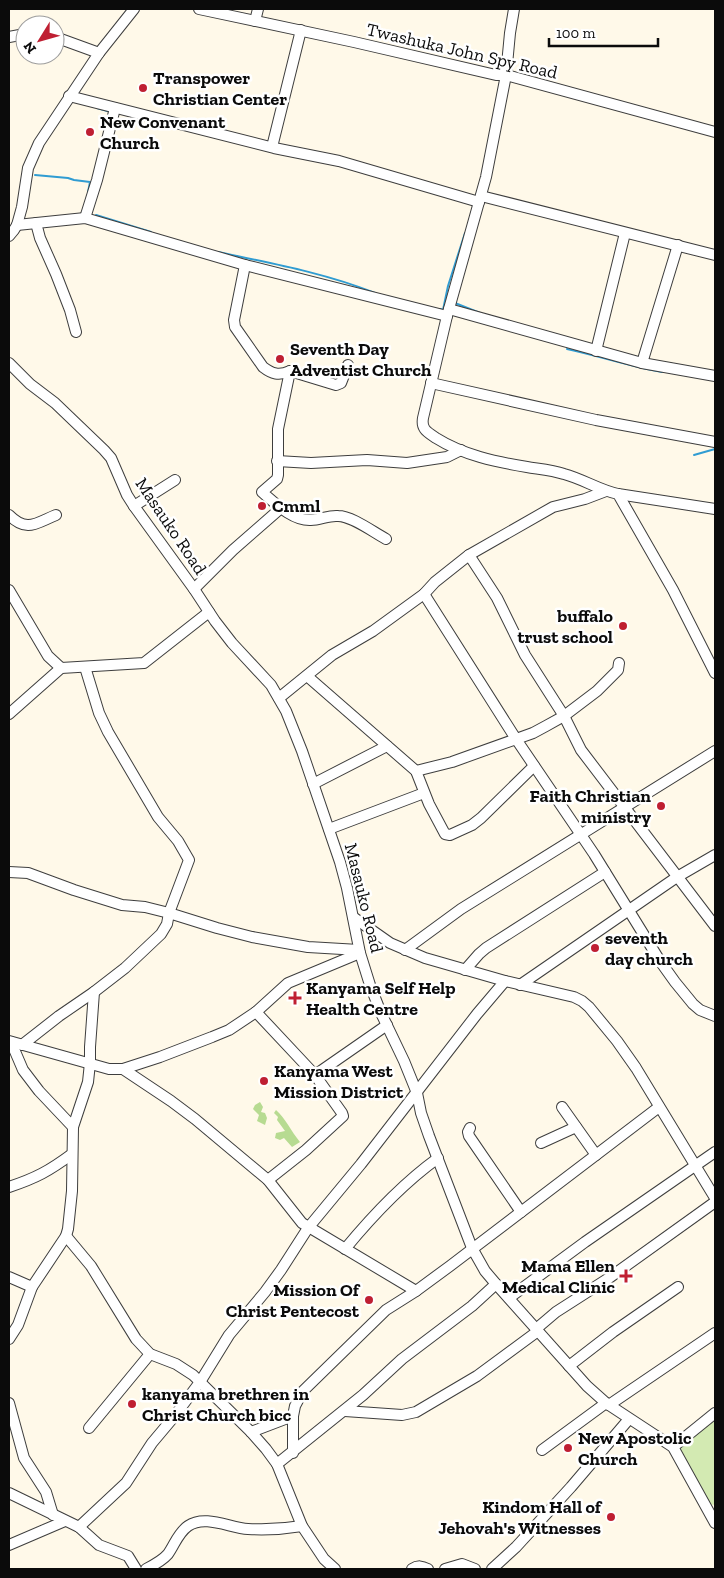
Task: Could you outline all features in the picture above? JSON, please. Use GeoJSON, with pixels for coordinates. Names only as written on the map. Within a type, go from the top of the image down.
{"type":"FeatureCollection","features":[{"type":"Feature","properties":{"kind":"street"},"geometry":{"type":"LineString","coordinates":[[9,236],[17,225],[28,168],[39,143],[99,53],[134,9]]}},
{"type":"Feature","properties":{"kind":"street","name":"Twashuka John Spy Road"},"geometry":{"type":"LineString","coordinates":[[199,9],[506,76],[715,132]]}},
{"type":"Feature","properties":{"kind":"street"},"geometry":{"type":"LineString","coordinates":[[255,21],[258,9]]}},
{"type":"Feature","properties":{"kind":"street"},"geometry":{"type":"LineString","coordinates":[[514,9],[506,76],[480,199],[448,312],[422,422],[424,430],[461,450],[506,463],[564,474],[606,491],[715,508]]}},
{"type":"Feature","properties":{"kind":"street"},"geometry":{"type":"LineString","coordinates":[[272,147],[301,30]]}},
{"type":"Feature","properties":{"kind":"street"},"geometry":{"type":"LineString","coordinates":[[65,41],[99,53]]}},
{"type":"Feature","properties":{"kind":"street"},"geometry":{"type":"LineString","coordinates":[[69,96],[272,147],[339,161],[480,199],[715,255]]}},
{"type":"Feature","properties":{"kind":"street"},"geometry":{"type":"LineString","coordinates":[[85,218],[98,180],[116,108]]}},
{"type":"Feature","properties":{"kind":"street"},"geometry":{"type":"LineString","coordinates":[[17,225],[85,218],[246,265],[448,312],[642,363],[715,376]]}},
{"type":"Feature","properties":{"kind":"street"},"geometry":{"type":"LineString","coordinates":[[36,224],[70,310],[76,332]]}},
{"type":"Feature","properties":{"kind":"street"},"geometry":{"type":"LineString","coordinates":[[596,351],[625,233]]}},
{"type":"Feature","properties":{"kind":"street"},"geometry":{"type":"LineString","coordinates":[[642,363],[678,245]]}},
{"type":"Feature","properties":{"kind":"street"},"geometry":{"type":"LineString","coordinates":[[246,265],[234,320],[235,327],[268,372],[279,374],[290,372],[339,385],[348,365]]}},
{"type":"Feature","properties":{"kind":"street","name":"Masauko Road"},"geometry":{"type":"LineString","coordinates":[[9,364],[30,384],[55,402],[112,458],[127,496],[194,589],[208,612],[226,637],[253,665],[280,698],[292,725],[329,829],[347,888],[359,951],[370,985],[417,1093],[421,1113],[472,1248],[485,1271],[586,1386],[607,1404],[673,1447],[715,1522]]}},
{"type":"Feature","properties":{"kind":"street"},"geometry":{"type":"LineString","coordinates":[[290,372],[278,429],[278,475],[277,479],[262,492],[281,508],[297,518],[305,520],[328,516],[348,518],[386,539]]}},
{"type":"Feature","properties":{"kind":"street"},"geometry":{"type":"LineString","coordinates":[[431,383],[576,416],[715,442]]}},
{"type":"Feature","properties":{"kind":"street"},"geometry":{"type":"LineString","coordinates":[[277,461],[311,463],[367,460],[407,463],[447,456],[461,450]]}},
{"type":"Feature","properties":{"kind":"street"},"geometry":{"type":"LineString","coordinates":[[134,506],[174,480]]}},
{"type":"Feature","properties":{"kind":"street"},"geometry":{"type":"LineString","coordinates":[[280,698],[332,655],[373,631],[424,594],[434,582],[469,555],[553,507],[585,499],[606,491]]}},
{"type":"Feature","properties":{"kind":"street"},"geometry":{"type":"LineString","coordinates":[[618,494],[673,590],[715,673]]}},
{"type":"Feature","properties":{"kind":"street"},"geometry":{"type":"LineString","coordinates":[[194,589],[233,550],[281,508]]}},
{"type":"Feature","properties":{"kind":"street"},"geometry":{"type":"LineString","coordinates":[[9,515],[19,523],[28,526],[56,515]]}},
{"type":"Feature","properties":{"kind":"street"},"geometry":{"type":"LineString","coordinates":[[469,555],[500,604],[525,655],[564,716],[581,750],[715,926]]}},
{"type":"Feature","properties":{"kind":"street"},"geometry":{"type":"LineString","coordinates":[[9,590],[48,656],[60,668]]}},
{"type":"Feature","properties":{"kind":"street"},"geometry":{"type":"LineString","coordinates":[[424,594],[516,739],[581,835],[675,982],[700,1010],[715,1016]]}},
{"type":"Feature","properties":{"kind":"street"},"geometry":{"type":"LineString","coordinates":[[9,714],[60,668],[144,664],[208,612]]}},
{"type":"Feature","properties":{"kind":"street"},"geometry":{"type":"LineString","coordinates":[[416,771],[452,762],[533,733],[564,716],[597,691],[618,670],[619,663]]}},
{"type":"Feature","properties":{"kind":"street"},"geometry":{"type":"LineString","coordinates":[[22,1046],[141,954],[160,934],[167,924],[169,913],[189,860],[178,841],[158,817],[108,732],[99,713],[85,667]]}},
{"type":"Feature","properties":{"kind":"street"},"geometry":{"type":"LineString","coordinates":[[307,676],[416,771],[424,793],[443,832],[446,834],[450,835],[482,818],[534,766]]}},
{"type":"Feature","properties":{"kind":"street"},"geometry":{"type":"LineString","coordinates":[[313,784],[387,746]]}},
{"type":"Feature","properties":{"kind":"street"},"geometry":{"type":"LineString","coordinates":[[405,950],[462,909],[715,751]]}},
{"type":"Feature","properties":{"kind":"street"},"geometry":{"type":"LineString","coordinates":[[329,829],[424,793]]}},
{"type":"Feature","properties":{"kind":"street"},"geometry":{"type":"LineString","coordinates":[[520,984],[677,877],[715,855]]}},
{"type":"Feature","properties":{"kind":"street"},"geometry":{"type":"LineString","coordinates":[[9,872],[28,873],[122,905],[145,907],[217,928],[272,941],[308,947],[359,951]]}},
{"type":"Feature","properties":{"kind":"street"},"geometry":{"type":"LineString","coordinates":[[465,970],[486,948],[605,872]]}},
{"type":"Feature","properties":{"kind":"street"},"geometry":{"type":"LineString","coordinates":[[353,917],[381,937],[405,950],[444,964],[504,981],[574,996],[582,1001],[598,1016],[617,1041],[715,1198]]}},
{"type":"Feature","properties":{"kind":"street"},"geometry":{"type":"LineString","coordinates":[[10,1041],[22,1046],[109,1069],[123,1069],[229,1030],[256,1012],[288,983],[359,951]]}},
{"type":"Feature","properties":{"kind":"street"},"geometry":{"type":"LineString","coordinates":[[79,1527],[126,1483],[152,1443],[200,1382],[229,1335],[265,1292],[308,1228],[361,1164],[504,981]]}},
{"type":"Feature","properties":{"kind":"street"},"geometry":{"type":"LineString","coordinates":[[9,1339],[18,1325],[32,1287],[66,1236],[68,1230],[72,1191],[73,1126],[88,1082],[94,992]]}},
{"type":"Feature","properties":{"kind":"street"},"geometry":{"type":"LineString","coordinates":[[256,1012],[315,1075],[342,1113],[342,1116],[306,1150],[268,1180]]}},
{"type":"Feature","properties":{"kind":"street"},"geometry":{"type":"LineString","coordinates":[[315,1075],[386,1025]]}},
{"type":"Feature","properties":{"kind":"street"},"geometry":{"type":"LineString","coordinates":[[10,1041],[23,1070],[39,1091],[73,1126]]}},
{"type":"Feature","properties":{"kind":"street"},"geometry":{"type":"LineString","coordinates":[[123,1069],[195,1119],[268,1180],[293,1213],[308,1228],[416,1291]]}},
{"type":"Feature","properties":{"kind":"street"},"geometry":{"type":"LineString","coordinates":[[562,1107],[596,1155]]}},
{"type":"Feature","properties":{"kind":"street"},"geometry":{"type":"LineString","coordinates":[[293,1453],[293,1416],[295,1406],[303,1391],[386,1310],[416,1291],[659,1107]]}},
{"type":"Feature","properties":{"kind":"street"},"geometry":{"type":"LineString","coordinates":[[541,1143],[576,1126]]}},
{"type":"Feature","properties":{"kind":"street"},"geometry":{"type":"LineString","coordinates":[[470,1128],[469,1136],[521,1212]]}},
{"type":"Feature","properties":{"kind":"street"},"geometry":{"type":"LineString","coordinates":[[509,1298],[585,1242],[715,1152]]}},
{"type":"Feature","properties":{"kind":"street"},"geometry":{"type":"LineString","coordinates":[[9,1187],[36,1178],[72,1154]]}},
{"type":"Feature","properties":{"kind":"street"},"geometry":{"type":"LineString","coordinates":[[345,1248],[388,1199],[405,1183],[438,1158]]}},
{"type":"Feature","properties":{"kind":"street"},"geometry":{"type":"LineString","coordinates":[[345,1410],[402,1415],[416,1412],[477,1376],[568,1304],[609,1278],[715,1202]]}},
{"type":"Feature","properties":{"kind":"street"},"geometry":{"type":"LineString","coordinates":[[66,1236],[91,1266],[136,1339],[150,1354],[184,1368],[200,1382],[251,1432],[277,1464],[302,1526],[324,1559],[335,1569]]}},
{"type":"Feature","properties":{"kind":"street"},"geometry":{"type":"LineString","coordinates":[[9,1277],[32,1287]]}},
{"type":"Feature","properties":{"kind":"street"},"geometry":{"type":"LineString","coordinates":[[277,1464],[345,1410],[402,1359],[472,1306],[496,1284]]}},
{"type":"Feature","properties":{"kind":"street"},"geometry":{"type":"LineString","coordinates":[[568,1366],[678,1287]]}},
{"type":"Feature","properties":{"kind":"street"},"geometry":{"type":"LineString","coordinates":[[542,1450],[607,1404],[715,1333]]}},
{"type":"Feature","properties":{"kind":"street"},"geometry":{"type":"LineString","coordinates":[[89,1428],[150,1354]]}},
{"type":"Feature","properties":{"kind":"street"},"geometry":{"type":"LineString","coordinates":[[9,1403],[24,1458],[46,1492],[53,1515]]}},
{"type":"Feature","properties":{"kind":"street"},"geometry":{"type":"LineString","coordinates":[[673,1447],[715,1413]]}},
{"type":"Feature","properties":{"kind":"street"},"geometry":{"type":"LineString","coordinates":[[251,1432],[293,1416]]}},
{"type":"Feature","properties":{"kind":"street"},"geometry":{"type":"LineString","coordinates":[[492,1569],[516,1547],[572,1487],[629,1419]]}},
{"type":"Feature","properties":{"kind":"street"},"geometry":{"type":"LineString","coordinates":[[9,1493],[79,1527],[99,1545],[128,1556],[136,1569]]}},
{"type":"Feature","properties":{"kind":"street"},"geometry":{"type":"LineString","coordinates":[[9,1545],[65,1521]]}},
{"type":"Feature","properties":{"kind":"street"},"geometry":{"type":"LineString","coordinates":[[146,1569],[169,1552],[179,1534],[188,1525],[198,1521],[236,1528],[256,1529],[282,1529],[302,1526]]}},
{"type":"Feature","properties":{"kind":"street"},"geometry":{"type":"LineString","coordinates":[[446,1569],[462,1564],[475,1569]]}},
{"type":"Feature","properties":{"kind":"street"},"geometry":{"type":"LineString","coordinates":[[412,1569],[421,1566],[428,1569]]}},
{"type":"Feature","properties":{"kind":"green space"},"geometry":{"type":"Polygon","coordinates":[[[260,1102],[263,1107],[261,1112],[265,1113],[267,1118],[265,1125],[257,1121],[259,1115],[253,1109],[260,1102]]]}},
{"type":"Feature","properties":{"kind":"green space"},"geometry":{"type":"Polygon","coordinates":[[[276,1110],[300,1142],[292,1147],[284,1138],[280,1140],[275,1138],[276,1133],[285,1131],[274,1113],[276,1110]]]}},
{"type":"Feature","properties":{"kind":"green space"},"geometry":{"type":"Polygon","coordinates":[[[715,1416],[715,1505],[708,1504],[676,1447],[715,1416]]]}},
{"type":"Feature","properties":{"kind":"waterway"},"geometry":{"type":"LineString","coordinates":[[97,108],[111,112]]}},
{"type":"Feature","properties":{"kind":"waterway"},"geometry":{"type":"LineString","coordinates":[[35,175],[90,182],[88,192]]}},
{"type":"Feature","properties":{"kind":"waterway"},"geometry":{"type":"LineString","coordinates":[[96,215],[151,232]]}},
{"type":"Feature","properties":{"kind":"waterway"},"geometry":{"type":"LineString","coordinates":[[440,309],[443,310],[448,286],[465,233]]}},
{"type":"Feature","properties":{"kind":"waterway"},"geometry":{"type":"LineString","coordinates":[[218,252],[317,274],[375,293]]}},
{"type":"Feature","properties":{"kind":"waterway"},"geometry":{"type":"LineString","coordinates":[[455,303],[480,313]]}},
{"type":"Feature","properties":{"kind":"waterway"},"geometry":{"type":"LineString","coordinates":[[567,349],[662,372]]}},
{"type":"Feature","properties":{"kind":"waterway"},"geometry":{"type":"LineString","coordinates":[[694,455],[715,449]]}},
{"type":"Feature","properties":{"kind":"place","name":"Transpower Christian Center"},"geometry":{"type":"Point","coordinates":[143,88]}},
{"type":"Feature","properties":{"kind":"place","name":"New Convenant Church"},"geometry":{"type":"Point","coordinates":[90,132]}},
{"type":"Feature","properties":{"kind":"place","name":"Seventh Day Adventist Church"},"geometry":{"type":"Point","coordinates":[280,359]}},
{"type":"Feature","properties":{"kind":"place","name":"Cmml"},"geometry":{"type":"Point","coordinates":[262,506]}},
{"type":"Feature","properties":{"kind":"place","name":"buffalo trust school"},"geometry":{"type":"Point","coordinates":[623,626]}},
{"type":"Feature","properties":{"kind":"place","name":"Faith Christian ministry"},"geometry":{"type":"Point","coordinates":[661,806]}},
{"type":"Feature","properties":{"kind":"place","name":"seventh day church"},"geometry":{"type":"Point","coordinates":[595,948]}},
{"type":"Feature","properties":{"kind":"place","name":"Kanyama Self Help Health Centre"},"geometry":{"type":"Point","coordinates":[295,998]}},
{"type":"Feature","properties":{"kind":"place","name":"Kanyama West Mission District"},"geometry":{"type":"Point","coordinates":[264,1081]}},
{"type":"Feature","properties":{"kind":"place","name":"Mama Ellen Medical Clinic"},"geometry":{"type":"Point","coordinates":[626,1276]}},
{"type":"Feature","properties":{"kind":"place","name":"Mission Of Christ Pentecost"},"geometry":{"type":"Point","coordinates":[369,1300]}},
{"type":"Feature","properties":{"kind":"place","name":"kanyama brethren in Christ Church bicc"},"geometry":{"type":"Point","coordinates":[132,1404]}},
{"type":"Feature","properties":{"kind":"place","name":"New Apostolic Church"},"geometry":{"type":"Point","coordinates":[568,1448]}},
{"type":"Feature","properties":{"kind":"place","name":"Kindom Hall of Jehovah's Witnesses"},"geometry":{"type":"Point","coordinates":[611,1517]}}]}
